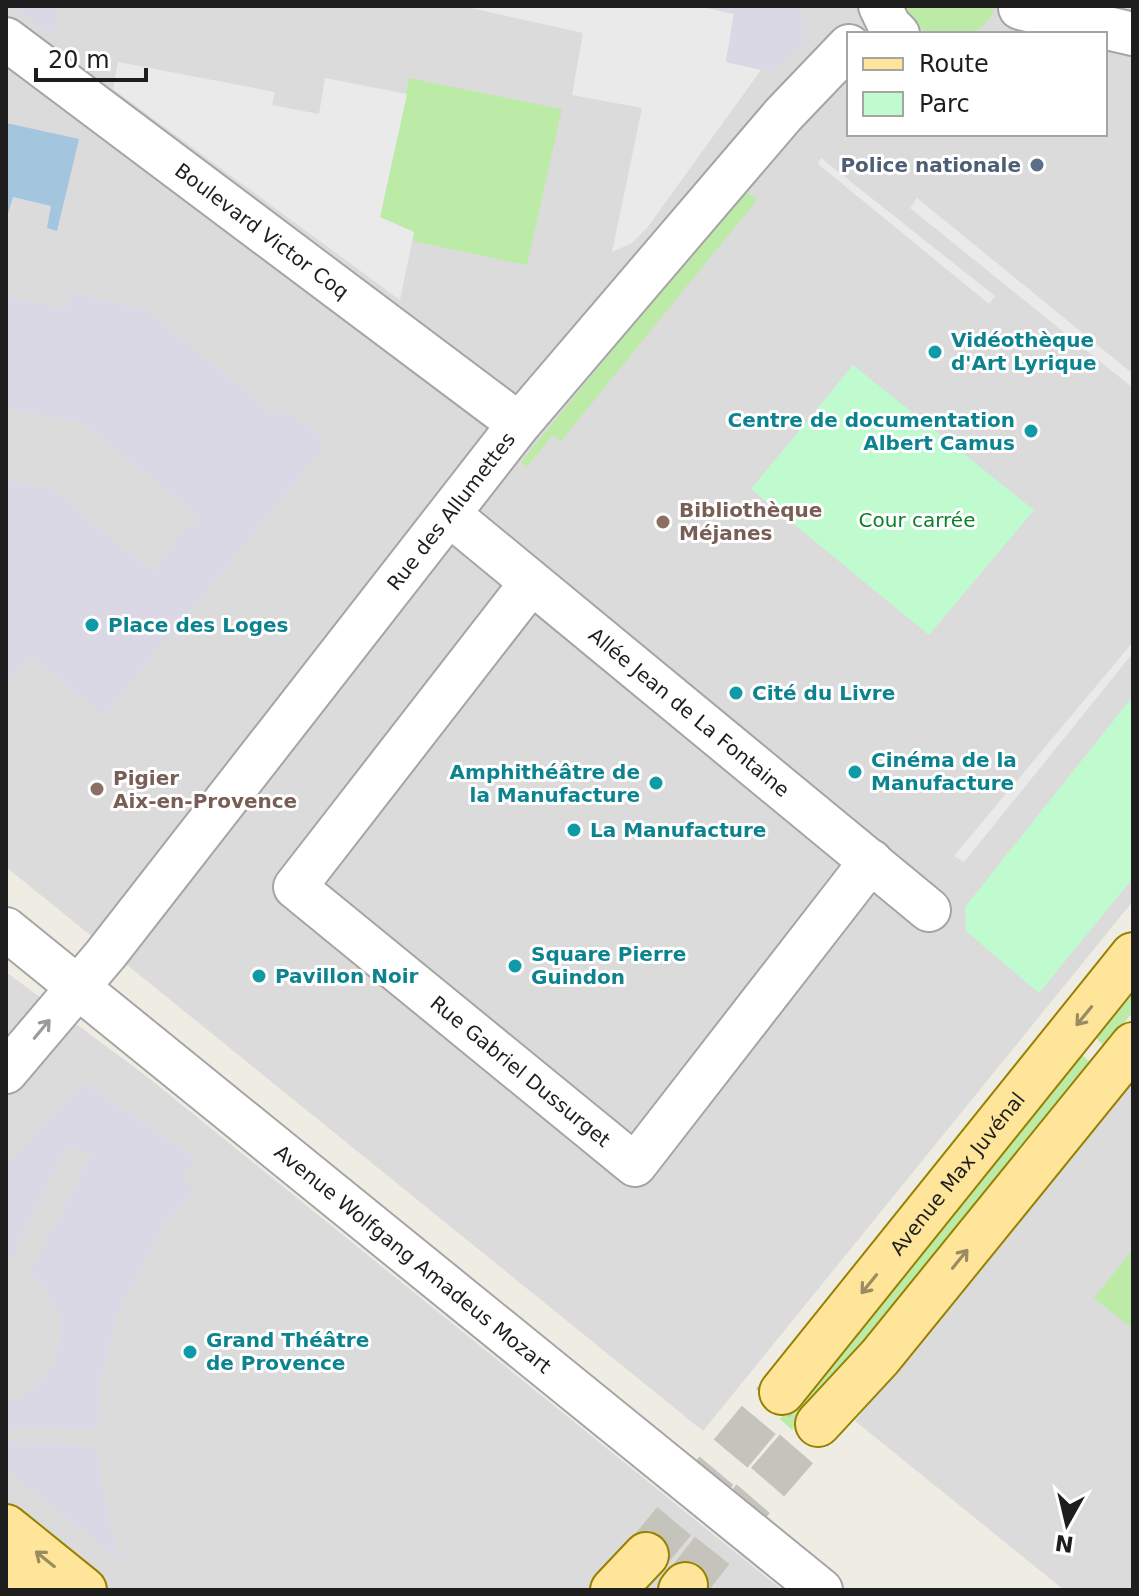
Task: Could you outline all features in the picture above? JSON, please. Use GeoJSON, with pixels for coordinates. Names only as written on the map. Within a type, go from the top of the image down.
{"type":"FeatureCollection","features":[{"type":"Feature","properties":{"kind":"main road","name":"Avenue Max Juvénal"},"geometry":{"type":"LineString","coordinates":[[782,1392],[1133,955]]}},
{"type":"Feature","properties":{"kind":"main road"},"geometry":{"type":"LineString","coordinates":[[818,1424],[880,1357],[1133,1045]]}},
{"type":"Feature","properties":{"kind":"main road"},"geometry":{"type":"LineString","coordinates":[[6,1527],[84,1590]]}},
{"type":"Feature","properties":{"kind":"main road"},"geometry":{"type":"LineString","coordinates":[[613,1590],[646,1555]]}},
{"type":"Feature","properties":{"kind":"main road"},"geometry":{"type":"LineString","coordinates":[[6,1571],[33,1590]]}},
{"type":"Feature","properties":{"kind":"street"},"geometry":{"type":"LineString","coordinates":[[1014,16],[1133,34]]}},
{"type":"Feature","properties":{"kind":"street","name":"Boulevard Victor Coq"},"geometry":{"type":"LineString","coordinates":[[6,39],[519,424]]}},
{"type":"Feature","properties":{"kind":"street","name":"Rue des Allumettes"},"geometry":{"type":"LineString","coordinates":[[6,1072],[79,986],[519,424],[783,115],[847,50]]}},
{"type":"Feature","properties":{"kind":"street","name":"Allée Jean de La Fontaine"},"geometry":{"type":"LineString","coordinates":[[450,515],[929,910]]}},
{"type":"Feature","properties":{"kind":"street","name":"Rue Gabriel Dussurget"},"geometry":{"type":"LineString","coordinates":[[531,583],[295,887],[635,1165],[871,861]]}},
{"type":"Feature","properties":{"kind":"street","name":"Avenue Wolfgang Amadeus Mozart"},"geometry":{"type":"LineString","coordinates":[[6,929],[821,1590]]}},
{"type":"Feature","properties":{"kind":"shaded area"},"geometry":{"type":"Polygon","coordinates":[[[6,6],[1133,6],[1133,901],[703,1431],[6,867],[6,6]]]}},
{"type":"Feature","properties":{"kind":"shaded area"},"geometry":{"type":"Polygon","coordinates":[[[11,6],[58,6],[52,35],[11,6]]]}},
{"type":"Feature","properties":{"kind":"shaded area"},"geometry":{"type":"Polygon","coordinates":[[[462,6],[697,6],[734,13],[726,62],[761,70],[647,228],[632,243],[612,252],[642,108],[572,95],[583,33],[462,6]]]}},
{"type":"Feature","properties":{"kind":"shaded area"},"geometry":{"type":"Polygon","coordinates":[[[697,6],[800,6],[804,40],[783,63],[768,71],[726,62],[734,14],[697,6]]]}},
{"type":"Feature","properties":{"kind":"shaded area"},"geometry":{"type":"Polygon","coordinates":[[[118,62],[275,92],[272,105],[319,114],[325,78],[407,94],[380,217],[414,232],[400,300],[113,89],[118,62]]]}},
{"type":"Feature","properties":{"kind":"shaded area"},"geometry":{"type":"Polygon","coordinates":[[[821,158],[995,296],[989,304],[818,164],[821,158]]]}},
{"type":"Feature","properties":{"kind":"shaded area"},"geometry":{"type":"Polygon","coordinates":[[[917,198],[1133,374],[1133,388],[910,208],[917,198]]]}},
{"type":"Feature","properties":{"kind":"shaded area"},"geometry":{"type":"Polygon","coordinates":[[[71,293],[146,310],[278,418],[286,409],[319,436],[321,451],[104,715],[30,655],[6,683],[6,480],[54,491],[154,573],[161,564],[159,561],[189,523],[192,526],[199,517],[84,424],[6,407],[6,296],[67,310],[71,293]]]}},
{"type":"Feature","properties":{"kind":"shaded area"},"geometry":{"type":"Polygon","coordinates":[[[1133,642],[1133,653],[964,862],[954,856],[1133,642]]]}},
{"type":"Feature","properties":{"kind":"shaded area"},"geometry":{"type":"Polygon","coordinates":[[[6,972],[145,1075],[782,1590],[6,1590],[6,972]]]}},
{"type":"Feature","properties":{"kind":"shaded area"},"geometry":{"type":"Polygon","coordinates":[[[1133,1081],[1133,1590],[1064,1590],[855,1421],[1133,1081]]]}},
{"type":"Feature","properties":{"kind":"shaded area"},"geometry":{"type":"Polygon","coordinates":[[[83,1083],[196,1159],[181,1177],[195,1189],[164,1224],[123,1301],[101,1378],[97,1430],[6,1428],[6,1403],[38,1385],[55,1360],[60,1345],[59,1315],[45,1287],[30,1272],[92,1153],[65,1146],[10,1262],[6,1261],[6,1167],[83,1083]]]}},
{"type":"Feature","properties":{"kind":"shaded area"},"geometry":{"type":"Polygon","coordinates":[[[6,1441],[96,1447],[109,1524],[121,1561],[6,1470],[6,1441]]]}},
{"type":"Feature","properties":{"kind":"green space"},"geometry":{"type":"Polygon","coordinates":[[[904,6],[996,6],[991,17],[974,32],[925,30],[908,15],[904,6]]]}},
{"type":"Feature","properties":{"kind":"green space"},"geometry":{"type":"Polygon","coordinates":[[[409,78],[562,109],[527,265],[412,241],[414,232],[380,218],[409,78]]]}},
{"type":"Feature","properties":{"kind":"green space"},"geometry":{"type":"Polygon","coordinates":[[[743,189],[757,200],[561,441],[553,435],[527,467],[521,462],[743,189]]]}},
{"type":"Feature","properties":{"kind":"green space","name":"Cour carrée"},"geometry":{"type":"Polygon","coordinates":[[[853,365],[1034,510],[929,635],[751,489],[853,365]]]}},
{"type":"Feature","properties":{"kind":"green space"},"geometry":{"type":"Polygon","coordinates":[[[1133,696],[1133,878],[1039,993],[966,931],[965,907],[1133,696]]]}},
{"type":"Feature","properties":{"kind":"green space"},"geometry":{"type":"Polygon","coordinates":[[[1133,983],[1133,1012],[1105,1047],[1092,1034],[1133,983]]]}},
{"type":"Feature","properties":{"kind":"green space"},"geometry":{"type":"Polygon","coordinates":[[[1078,1051],[1092,1064],[792,1430],[780,1419],[1078,1051]]]}},
{"type":"Feature","properties":{"kind":"green space"},"geometry":{"type":"Polygon","coordinates":[[[1133,1249],[1133,1329],[1094,1298],[1133,1249]]]}},
{"type":"Feature","properties":{"kind":"water"},"geometry":{"type":"Polygon","coordinates":[[[6,123],[79,139],[57,231],[47,228],[51,206],[13,197],[6,220],[6,123]]]}},
{"type":"Feature","properties":{"kind":"tunnel"},"geometry":{"type":"LineString","coordinates":[[646,1555],[782,1392]]}},
{"type":"Feature","properties":{"kind":"tunnel"},"geometry":{"type":"LineString","coordinates":[[685,1585],[752,1500],[818,1424]]}},
{"type":"Feature","properties":{"kind":"place","name":"Police nationale"},"geometry":{"type":"Point","coordinates":[1037,165]}},
{"type":"Feature","properties":{"kind":"place","name":"Vidéothèque d'Art Lyrique"},"geometry":{"type":"Point","coordinates":[935,352]}},
{"type":"Feature","properties":{"kind":"place","name":"Centre de documentation Albert Camus"},"geometry":{"type":"Point","coordinates":[1031,431]}},
{"type":"Feature","properties":{"kind":"place","name":"Bibliothèque Méjanes"},"geometry":{"type":"Point","coordinates":[663,522]}},
{"type":"Feature","properties":{"kind":"place","name":"Place des Loges"},"geometry":{"type":"Point","coordinates":[92,625]}},
{"type":"Feature","properties":{"kind":"place","name":"Cité du Livre"},"geometry":{"type":"Point","coordinates":[736,693]}},
{"type":"Feature","properties":{"kind":"place","name":"Cinéma de la Manufacture"},"geometry":{"type":"Point","coordinates":[855,772]}},
{"type":"Feature","properties":{"kind":"place","name":"Amphithéâtre de la Manufacture"},"geometry":{"type":"Point","coordinates":[656,783]}},
{"type":"Feature","properties":{"kind":"place","name":"Pigier Aix-en-Provence"},"geometry":{"type":"Point","coordinates":[97,789]}},
{"type":"Feature","properties":{"kind":"place","name":"La Manufacture"},"geometry":{"type":"Point","coordinates":[574,830]}},
{"type":"Feature","properties":{"kind":"place","name":"Square Pierre Guindon"},"geometry":{"type":"Point","coordinates":[515,966]}},
{"type":"Feature","properties":{"kind":"place","name":"Pavillon Noir"},"geometry":{"type":"Point","coordinates":[259,976]}},
{"type":"Feature","properties":{"kind":"place","name":"Grand Théâtre de Provence"},"geometry":{"type":"Point","coordinates":[190,1352]}}]}
